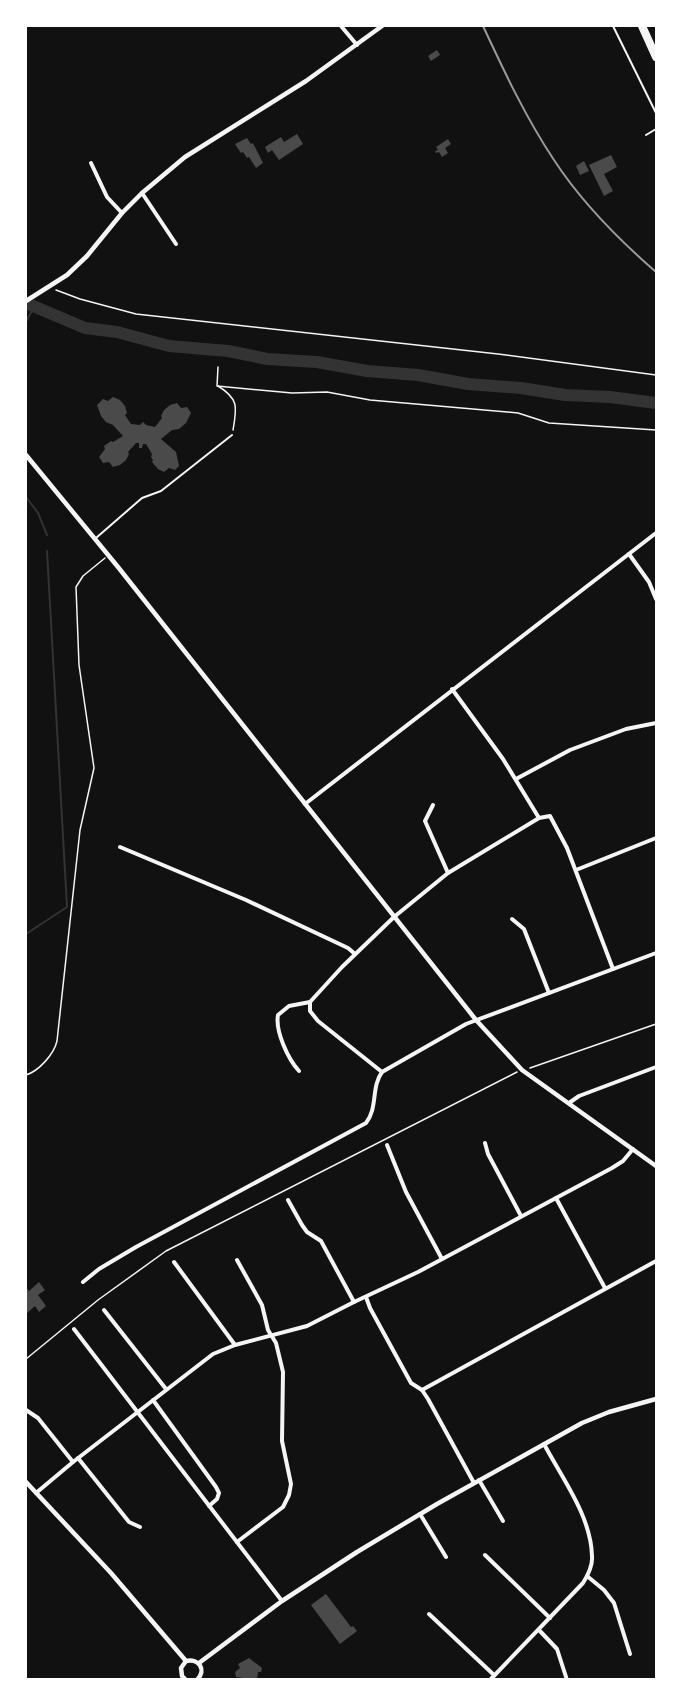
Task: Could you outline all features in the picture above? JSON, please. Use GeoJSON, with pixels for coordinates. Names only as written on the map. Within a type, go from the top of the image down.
{"type":"FeatureCollection","features":[{"type":"Feature","properties":{"kind":"highway"},"geometry":{"type":"LineString","coordinates":[[642,26],[657,57]]}},
{"type":"Feature","properties":{"kind":"street"},"geometry":{"type":"LineString","coordinates":[[341,26],[357,45]]}},
{"type":"Feature","properties":{"kind":"street"},"geometry":{"type":"LineString","coordinates":[[26,301],[50,287],[87,256],[122,213],[185,157],[306,81],[382,26]]}},
{"type":"Feature","properties":{"kind":"street"},"geometry":{"type":"LineString","coordinates":[[90,163],[106,197],[122,213]]}},
{"type":"Feature","properties":{"kind":"street"},"geometry":{"type":"LineString","coordinates":[[142,194],[176,244]]}},
{"type":"Feature","properties":{"kind":"street"},"geometry":{"type":"LineString","coordinates":[[26,455],[108,555],[476,1020],[522,1070],[657,1166]]}},
{"type":"Feature","properties":{"kind":"street"},"geometry":{"type":"LineString","coordinates":[[305,804],[657,532]]}},
{"type":"Feature","properties":{"kind":"street"},"geometry":{"type":"LineString","coordinates":[[629,555],[649,582],[657,599]]}},
{"type":"Feature","properties":{"kind":"street"},"geometry":{"type":"LineString","coordinates":[[452,689],[470,711],[516,779],[539,818]]}},
{"type":"Feature","properties":{"kind":"street"},"geometry":{"type":"LineString","coordinates":[[516,779],[570,750],[626,729],[657,723]]}},
{"type":"Feature","properties":{"kind":"street"},"geometry":{"type":"LineString","coordinates":[[433,805],[425,821],[448,873]]}},
{"type":"Feature","properties":{"kind":"street"},"geometry":{"type":"LineString","coordinates":[[299,1071],[286,1052],[277,1021],[278,1015],[289,1006],[310,1002],[394,917],[448,873],[539,818],[550,816],[567,848],[613,969]]}},
{"type":"Feature","properties":{"kind":"street"},"geometry":{"type":"LineString","coordinates":[[576,870],[657,838]]}},
{"type":"Feature","properties":{"kind":"street"},"geometry":{"type":"LineString","coordinates":[[120,847],[246,900],[348,948],[355,954]]}},
{"type":"Feature","properties":{"kind":"street"},"geometry":{"type":"LineString","coordinates":[[512,919],[524,930],[549,993]]}},
{"type":"Feature","properties":{"kind":"street"},"geometry":{"type":"LineString","coordinates":[[83,1282],[99,1269],[136,1247],[366,1123],[373,1112],[377,1082],[382,1072],[476,1020],[657,952]]}},
{"type":"Feature","properties":{"kind":"street"},"geometry":{"type":"LineString","coordinates":[[310,1002],[310,1011],[318,1021],[382,1072]]}},
{"type":"Feature","properties":{"kind":"street"},"geometry":{"type":"LineString","coordinates":[[569,1103],[579,1096],[657,1067]]}},
{"type":"Feature","properties":{"kind":"street"},"geometry":{"type":"LineString","coordinates":[[485,1143],[488,1154],[521,1216]]}},
{"type":"Feature","properties":{"kind":"street"},"geometry":{"type":"LineString","coordinates":[[387,1145],[406,1192],[442,1259]]}},
{"type":"Feature","properties":{"kind":"street"},"geometry":{"type":"LineString","coordinates":[[36,1493],[213,1354],[235,1345],[307,1326],[396,1284],[623,1161],[633,1149]]}},
{"type":"Feature","properties":{"kind":"street"},"geometry":{"type":"LineString","coordinates":[[556,1198],[605,1288]]}},
{"type":"Feature","properties":{"kind":"street"},"geometry":{"type":"LineString","coordinates":[[288,1200],[302,1226],[321,1241],[354,1302]]}},
{"type":"Feature","properties":{"kind":"street"},"geometry":{"type":"LineString","coordinates":[[237,1260],[262,1305],[283,1372],[282,1441],[291,1484],[283,1507],[237,1542]]}},
{"type":"Feature","properties":{"kind":"street"},"geometry":{"type":"LineString","coordinates":[[422,1390],[657,1261]]}},
{"type":"Feature","properties":{"kind":"street"},"geometry":{"type":"LineString","coordinates":[[174,1262],[235,1345]]}},
{"type":"Feature","properties":{"kind":"street"},"geometry":{"type":"LineString","coordinates":[[366,1297],[411,1383],[422,1390],[474,1483]]}},
{"type":"Feature","properties":{"kind":"street"},"geometry":{"type":"LineString","coordinates":[[104,1310],[166,1389]]}},
{"type":"Feature","properties":{"kind":"street"},"geometry":{"type":"LineString","coordinates":[[74,1329],[282,1601]]}},
{"type":"Feature","properties":{"kind":"street"},"geometry":{"type":"LineString","coordinates":[[199,1663],[282,1601],[420,1514],[595,1417],[657,1399]]}},
{"type":"Feature","properties":{"kind":"street"},"geometry":{"type":"LineString","coordinates":[[153,1400],[216,1487],[219,1493],[217,1499],[209,1506]]}},
{"type":"Feature","properties":{"kind":"street"},"geometry":{"type":"LineString","coordinates":[[27,1410],[38,1418],[73,1462]]}},
{"type":"Feature","properties":{"kind":"street"},"geometry":{"type":"LineString","coordinates":[[490,1680],[539,1630],[587,1576],[591,1568],[592,1556],[587,1529],[580,1511],[544,1444]]}},
{"type":"Feature","properties":{"kind":"street"},"geometry":{"type":"LineString","coordinates":[[78,1458],[129,1522],[140,1527]]}},
{"type":"Feature","properties":{"kind":"street"},"geometry":{"type":"LineString","coordinates":[[479,1480],[503,1521]]}},
{"type":"Feature","properties":{"kind":"street"},"geometry":{"type":"LineString","coordinates":[[26,1482],[111,1574],[186,1661]]}},
{"type":"Feature","properties":{"kind":"street"},"geometry":{"type":"LineString","coordinates":[[420,1514],[446,1557]]}},
{"type":"Feature","properties":{"kind":"street"},"geometry":{"type":"LineString","coordinates":[[485,1555],[549,1618]]}},
{"type":"Feature","properties":{"kind":"street"},"geometry":{"type":"LineString","coordinates":[[587,1576],[604,1590],[614,1603],[630,1654]]}},
{"type":"Feature","properties":{"kind":"street"},"geometry":{"type":"LineString","coordinates":[[429,1614],[494,1675]]}},
{"type":"Feature","properties":{"kind":"street"},"geometry":{"type":"LineString","coordinates":[[539,1630],[557,1649],[567,1680]]}},
{"type":"Feature","properties":{"kind":"street"},"geometry":{"type":"LineString","coordinates":[[176,1680],[184,1678],[181,1668],[186,1661],[193,1660],[199,1663],[202,1671],[199,1679]]}},
{"type":"Feature","properties":{"kind":"lane"},"geometry":{"type":"LineString","coordinates":[[613,26],[657,113]]}},
{"type":"Feature","properties":{"kind":"lane"},"geometry":{"type":"LineString","coordinates":[[646,135],[657,129]]}},
{"type":"Feature","properties":{"kind":"lane"},"geometry":{"type":"LineString","coordinates":[[94,539],[142,498],[161,491],[232,435]]}},
{"type":"Feature","properties":{"kind":"path"},"geometry":{"type":"LineString","coordinates":[[50,287],[80,299],[136,314],[520,357],[657,375]]}},
{"type":"Feature","properties":{"kind":"path"},"geometry":{"type":"LineString","coordinates":[[217,386],[218,367]]}},
{"type":"Feature","properties":{"kind":"path"},"geometry":{"type":"LineString","coordinates":[[217,386],[292,393],[327,392],[370,400],[518,413],[543,422],[559,424],[657,430]]}},
{"type":"Feature","properties":{"kind":"path"},"geometry":{"type":"LineString","coordinates":[[217,386],[234,399],[236,411],[232,435]]}},
{"type":"Feature","properties":{"kind":"path"},"geometry":{"type":"LineString","coordinates":[[26,1075],[34,1072],[52,1052],[57,1041],[80,830],[94,768],[79,665],[76,587],[84,576],[108,555]]}},
{"type":"Feature","properties":{"kind":"path"},"geometry":{"type":"LineString","coordinates":[[26,1359],[98,1300],[166,1251],[522,1070],[657,1024]]}},
{"type":"Feature","properties":{"kind":"building"},"geometry":{"type":"Polygon","coordinates":[[[437,50],[440,55],[431,61],[428,56],[437,50]]]}},
{"type":"Feature","properties":{"kind":"building"},"geometry":{"type":"Polygon","coordinates":[[[297,134],[303,144],[279,160],[272,150],[268,153],[265,147],[281,137],[284,142],[297,134]]]}},
{"type":"Feature","properties":{"kind":"building"},"geometry":{"type":"Polygon","coordinates":[[[247,138],[251,144],[253,143],[263,163],[256,168],[249,157],[241,153],[235,144],[247,138]]]}},
{"type":"Feature","properties":{"kind":"building"},"geometry":{"type":"Polygon","coordinates":[[[448,139],[451,144],[445,148],[448,153],[442,157],[439,152],[436,153],[435,151],[438,150],[436,147],[448,139]]]}},
{"type":"Feature","properties":{"kind":"building"},"geometry":{"type":"Polygon","coordinates":[[[611,155],[617,167],[604,174],[613,191],[604,196],[589,165],[611,155]]]}},
{"type":"Feature","properties":{"kind":"building"},"geometry":{"type":"Polygon","coordinates":[[[584,161],[589,171],[580,175],[576,166],[584,161]]]}},
{"type":"Feature","properties":{"kind":"building"},"geometry":{"type":"Polygon","coordinates":[[[113,397],[125,406],[127,413],[125,415],[131,424],[140,425],[143,422],[155,427],[162,418],[164,410],[170,405],[177,403],[181,408],[187,407],[191,413],[186,423],[161,439],[176,452],[179,466],[175,470],[169,468],[164,472],[158,469],[152,462],[152,454],[146,444],[139,448],[139,443],[136,443],[128,452],[126,460],[120,465],[113,467],[109,462],[103,463],[99,457],[105,449],[104,446],[123,436],[113,425],[106,422],[97,405],[103,399],[108,401],[113,397]]]}},
{"type":"Feature","properties":{"kind":"building"},"geometry":{"type":"Polygon","coordinates":[[[39,1282],[45,1290],[38,1295],[46,1306],[39,1312],[35,1306],[26,1314],[26,1287],[29,1291],[39,1282]]]}},
{"type":"Feature","properties":{"kind":"building"},"geometry":{"type":"Polygon","coordinates":[[[326,1594],[351,1627],[353,1626],[357,1631],[340,1644],[311,1605],[326,1594]]]}},
{"type":"Feature","properties":{"kind":"building"},"geometry":{"type":"Polygon","coordinates":[[[249,1658],[262,1668],[261,1672],[258,1672],[257,1680],[236,1677],[235,1672],[240,1668],[238,1664],[249,1658]]]}},
{"type":"Feature","properties":{"kind":"waterway"},"geometry":{"type":"LineString","coordinates":[[26,303],[85,328],[117,332],[169,346],[228,351],[267,359],[317,362],[468,384],[656,403]]}},
{"type":"Feature","properties":{"kind":"waterway"},"geometry":{"type":"LineString","coordinates":[[27,320],[34,307]]}},
{"type":"Feature","properties":{"kind":"waterway"},"geometry":{"type":"LineString","coordinates":[[26,497],[38,513],[47,535]]}},
{"type":"Feature","properties":{"kind":"waterway"},"geometry":{"type":"LineString","coordinates":[[26,934],[67,907],[47,551]]}},
{"type":"Feature","properties":{"kind":"railway"},"geometry":{"type":"LineString","coordinates":[[483,26],[525,111],[565,176],[601,220],[656,272]]}}]}
